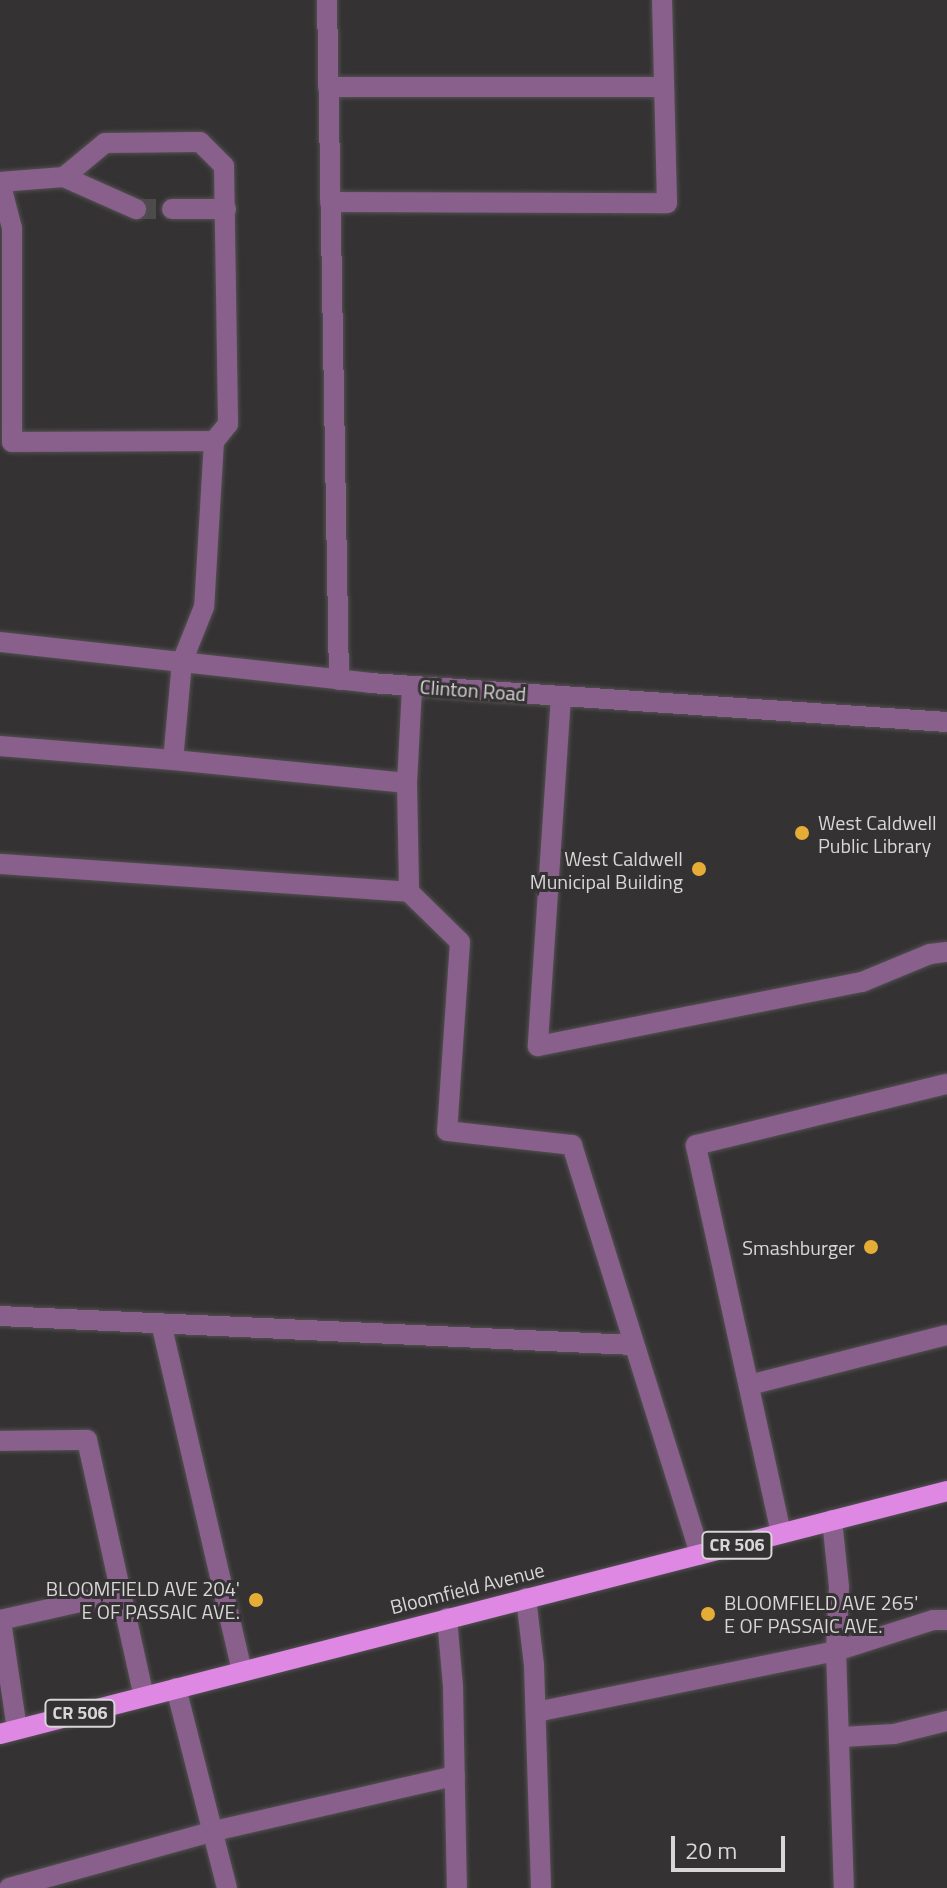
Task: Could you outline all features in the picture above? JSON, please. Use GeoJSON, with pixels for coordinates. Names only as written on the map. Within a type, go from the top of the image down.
{"type":"FeatureCollection","features":[{"type":"Feature","properties":{"kind":"main road","name":"Bloomfield Avenue"},"geometry":{"type":"LineString","coordinates":[[8,1732],[947,1491]]}},
{"type":"Feature","properties":{"kind":"street"},"geometry":{"type":"LineString","coordinates":[[327,0],[339,680]]}},
{"type":"Feature","properties":{"kind":"street"},"geometry":{"type":"LineString","coordinates":[[330,202],[667,203],[662,0]]}},
{"type":"Feature","properties":{"kind":"street"},"geometry":{"type":"LineString","coordinates":[[328,87],[664,87]]}},
{"type":"Feature","properties":{"kind":"street"},"geometry":{"type":"LineString","coordinates":[[64,177],[105,143],[200,142],[224,166],[228,424],[214,441],[204,607],[182,662],[173,760]]}},
{"type":"Feature","properties":{"kind":"street"},"geometry":{"type":"LineString","coordinates":[[136,209],[64,177],[0,182],[12,228],[12,442],[214,441]]}},
{"type":"Feature","properties":{"kind":"street"},"geometry":{"type":"LineString","coordinates":[[172,209],[226,209]]}},
{"type":"Feature","properties":{"kind":"street","name":"Clinton Road"},"geometry":{"type":"LineString","coordinates":[[0,642],[339,680],[947,722]]}},
{"type":"Feature","properties":{"kind":"street"},"geometry":{"type":"LineString","coordinates":[[409,892],[407,783],[412,686]]}},
{"type":"Feature","properties":{"kind":"street"},"geometry":{"type":"LineString","coordinates":[[561,696],[538,1046],[862,982],[930,954],[947,952]]}},
{"type":"Feature","properties":{"kind":"street"},"geometry":{"type":"LineString","coordinates":[[0,746],[407,783]]}},
{"type":"Feature","properties":{"kind":"street"},"geometry":{"type":"LineString","coordinates":[[0,864],[409,892],[460,942],[447,1131],[572,1145],[700,1554]]}},
{"type":"Feature","properties":{"kind":"street"},"geometry":{"type":"LineString","coordinates":[[781,1533],[696,1145],[947,1084]]}},
{"type":"Feature","properties":{"kind":"street"},"geometry":{"type":"LineString","coordinates":[[0,1316],[634,1345]]}},
{"type":"Feature","properties":{"kind":"street"},"geometry":{"type":"LineString","coordinates":[[161,1323],[242,1671]]}},
{"type":"Feature","properties":{"kind":"street"},"geometry":{"type":"LineString","coordinates":[[749,1385],[947,1335]]}},
{"type":"Feature","properties":{"kind":"street"},"geometry":{"type":"LineString","coordinates":[[0,1441],[87,1440],[144,1697]]}},
{"type":"Feature","properties":{"kind":"street"},"geometry":{"type":"LineString","coordinates":[[832,1520],[839,1587],[836,1651],[842,1737],[844,1888]]}},
{"type":"Feature","properties":{"kind":"street"},"geometry":{"type":"LineString","coordinates":[[8,1732],[1,1620],[120,1593]]}},
{"type":"Feature","properties":{"kind":"street"},"geometry":{"type":"LineString","coordinates":[[526,1598],[536,1712],[541,1888]]}},
{"type":"Feature","properties":{"kind":"street"},"geometry":{"type":"LineString","coordinates":[[447,1618],[457,1888]]}},
{"type":"Feature","properties":{"kind":"street"},"geometry":{"type":"LineString","coordinates":[[536,1712],[836,1651],[933,1620],[947,1620]]}},
{"type":"Feature","properties":{"kind":"street"},"geometry":{"type":"LineString","coordinates":[[176,1688],[227,1888]]}},
{"type":"Feature","properties":{"kind":"street"},"geometry":{"type":"LineString","coordinates":[[842,1737],[894,1734],[947,1721]]}},
{"type":"Feature","properties":{"kind":"street"},"geometry":{"type":"LineString","coordinates":[[9,1888],[214,1831],[455,1776]]}},
{"type":"Feature","properties":{"kind":"tunnel"},"geometry":{"type":"LineString","coordinates":[[136,209],[172,209]]}},
{"type":"Feature","properties":{"kind":"place","name":"West Caldwell Public Library"},"geometry":{"type":"Point","coordinates":[802,833]}},
{"type":"Feature","properties":{"kind":"place","name":"West Caldwell Municipal Building"},"geometry":{"type":"Point","coordinates":[699,869]}},
{"type":"Feature","properties":{"kind":"place","name":"Smashburger"},"geometry":{"type":"Point","coordinates":[871,1247]}},
{"type":"Feature","properties":{"kind":"place","name":"BLOOMFIELD AVE 204' E OF PASSAIC AVE."},"geometry":{"type":"Point","coordinates":[256,1600]}},
{"type":"Feature","properties":{"kind":"place","name":"BLOOMFIELD AVE 265' E OF PASSAIC AVE."},"geometry":{"type":"Point","coordinates":[708,1614]}}]}
